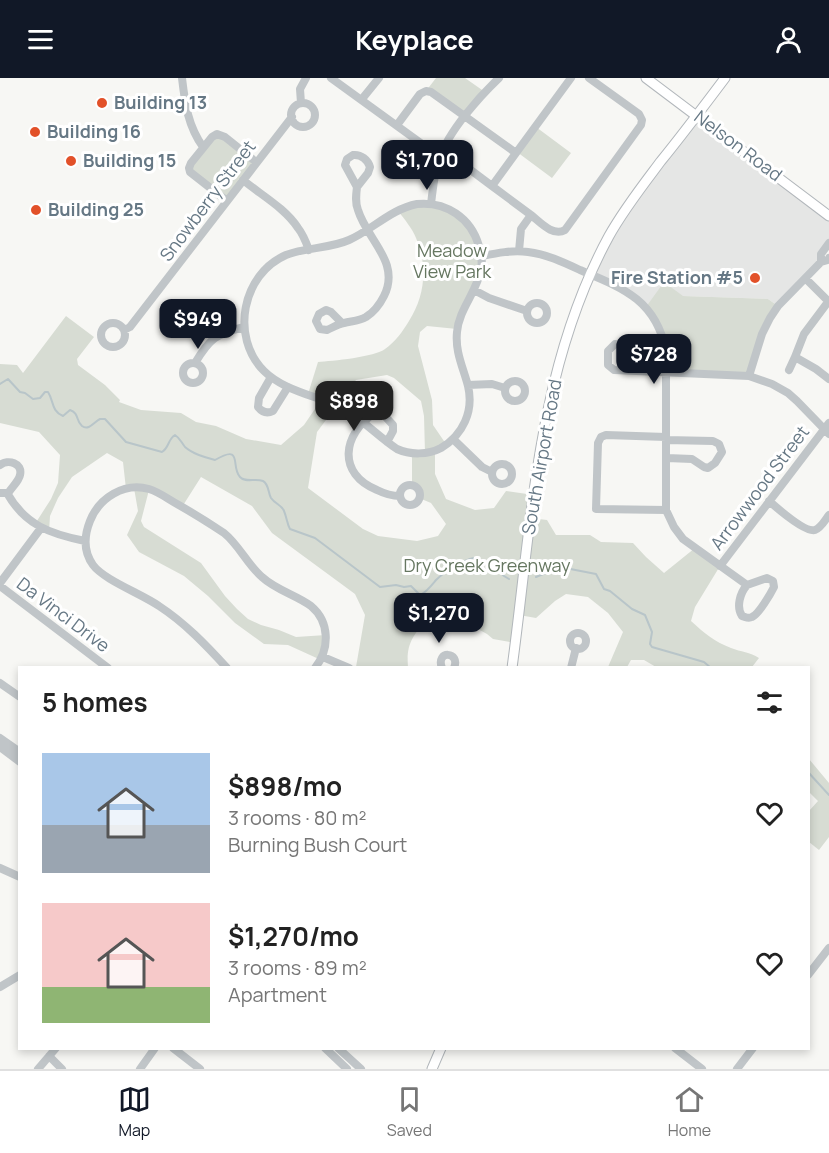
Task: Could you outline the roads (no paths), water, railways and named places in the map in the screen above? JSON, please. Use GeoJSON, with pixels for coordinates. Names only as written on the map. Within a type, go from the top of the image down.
{"type":"FeatureCollection","features":[{"type":"Feature","properties":{"kind":"main road","name":"Nelson Road"},"geometry":{"type":"LineString","coordinates":[[646,78],[829,216]]}},
{"type":"Feature","properties":{"kind":"main road","name":"South Airport Road"},"geometry":{"type":"LineString","coordinates":[[512,666],[540,449],[550,398],[577,306],[610,234],[622,214],[725,78]]}},
{"type":"Feature","properties":{"kind":"main road"},"geometry":{"type":"LineString","coordinates":[[432,1069],[440,1050]]}},
{"type":"Feature","properties":{"kind":"street"},"geometry":{"type":"LineString","coordinates":[[182,78],[188,119],[203,147]]}},
{"type":"Feature","properties":{"kind":"street"},"geometry":{"type":"LineString","coordinates":[[301,103],[300,89],[306,78]]}},
{"type":"Feature","properties":{"kind":"street"},"geometry":{"type":"LineString","coordinates":[[331,78],[422,144]]}},
{"type":"Feature","properties":{"kind":"street"},"geometry":{"type":"LineString","coordinates":[[362,99],[379,78]]}},
{"type":"Feature","properties":{"kind":"street"},"geometry":{"type":"LineString","coordinates":[[431,204],[436,169],[448,140],[482,95],[499,78]]}},
{"type":"Feature","properties":{"kind":"street"},"geometry":{"type":"LineString","coordinates":[[492,186],[572,78]]}},
{"type":"Feature","properties":{"kind":"street"},"geometry":{"type":"LineString","coordinates":[[456,159],[554,232],[564,231],[642,125],[639,114],[590,78]]}},
{"type":"Feature","properties":{"kind":"street"},"geometry":{"type":"LineString","coordinates":[[397,125],[419,96],[426,92],[433,93],[516,153]]}},
{"type":"Feature","properties":{"kind":"street"},"geometry":{"type":"LineString","coordinates":[[301,103],[310,105],[314,109],[315,115],[312,122],[306,126],[300,126],[292,117],[293,108],[301,103]]}},
{"type":"Feature","properties":{"kind":"street","name":"Snowberry Street"},"geometry":{"type":"LineString","coordinates":[[124,330],[130,327],[292,117]]}},
{"type":"Feature","properties":{"kind":"street"},"geometry":{"type":"LineString","coordinates":[[227,201],[190,171],[191,164],[203,147],[214,135],[220,135],[256,162]]}},
{"type":"Feature","properties":{"kind":"street"},"geometry":{"type":"LineString","coordinates":[[243,180],[294,222],[309,250]]}},
{"type":"Feature","properties":{"kind":"street"},"geometry":{"type":"LineString","coordinates":[[342,323],[356,321],[370,315],[387,288],[389,276],[387,263],[360,217],[356,205],[357,187]]}},
{"type":"Feature","properties":{"kind":"street"},"geometry":{"type":"LineString","coordinates":[[431,204],[451,210],[466,221],[476,236],[482,256],[481,270],[474,290],[462,311],[457,329],[457,349],[468,385],[470,401],[468,414],[463,428],[453,439],[438,449],[418,454],[400,451],[345,410],[288,387],[271,377],[261,368],[246,340],[244,315],[254,285],[260,276],[279,259],[294,253],[344,242],[406,207],[431,204]]}},
{"type":"Feature","properties":{"kind":"street"},"geometry":{"type":"LineString","coordinates":[[519,251],[520,229],[531,214]]}},
{"type":"Feature","properties":{"kind":"street"},"geometry":{"type":"LineString","coordinates":[[821,262],[821,254],[829,243]]}},
{"type":"Feature","properties":{"kind":"street"},"geometry":{"type":"LineString","coordinates":[[482,256],[519,251],[548,256],[626,290],[646,307],[655,321],[666,351],[666,510],[683,539],[747,585]]}},
{"type":"Feature","properties":{"kind":"street"},"geometry":{"type":"LineString","coordinates":[[749,376],[762,334],[770,318],[787,296],[821,262],[829,258]]}},
{"type":"Feature","properties":{"kind":"street"},"geometry":{"type":"LineString","coordinates":[[789,370],[804,334],[829,302],[806,279]]}},
{"type":"Feature","properties":{"kind":"street"},"geometry":{"type":"LineString","coordinates":[[474,290],[527,312]]}},
{"type":"Feature","properties":{"kind":"street"},"geometry":{"type":"LineString","coordinates":[[195,363],[215,337],[244,327]]}},
{"type":"Feature","properties":{"kind":"street"},"geometry":{"type":"LineString","coordinates":[[644,371],[634,350],[628,345],[615,345],[608,351],[608,364],[612,369],[644,371],[749,376],[770,383],[797,400],[827,429]]}},
{"type":"Feature","properties":{"kind":"street"},"geometry":{"type":"LineString","coordinates":[[795,357],[829,378]]}},
{"type":"Feature","properties":{"kind":"street"},"geometry":{"type":"LineString","coordinates":[[271,377],[258,401],[258,407],[263,411],[273,411],[288,387]]}},
{"type":"Feature","properties":{"kind":"street"},"geometry":{"type":"LineString","coordinates":[[468,385],[492,384],[505,388]]}},
{"type":"Feature","properties":{"kind":"street"},"geometry":{"type":"LineString","coordinates":[[387,442],[394,427],[392,422],[381,413],[375,413],[356,432],[349,445],[349,458],[357,477],[368,486],[390,496],[400,496]]}},
{"type":"Feature","properties":{"kind":"street","name":"Arrowwood Street"},"geometry":{"type":"LineString","coordinates":[[720,566],[827,429]]}},
{"type":"Feature","properties":{"kind":"street"},"geometry":{"type":"LineString","coordinates":[[666,510],[596,509],[598,443],[601,437],[606,435],[713,441],[719,444],[722,452],[715,463],[708,468],[692,459],[667,458]]}},
{"type":"Feature","properties":{"kind":"street"},"geometry":{"type":"LineString","coordinates":[[453,439],[482,467],[492,472]]}},
{"type":"Feature","properties":{"kind":"street"},"geometry":{"type":"LineString","coordinates":[[0,465],[4,462],[11,462],[18,466],[20,471],[19,478],[4,493],[17,508],[41,528],[84,541]]}},
{"type":"Feature","properties":{"kind":"street"},"geometry":{"type":"LineString","coordinates":[[225,666],[198,637],[172,615],[99,570],[89,558],[84,541],[88,526],[93,514],[110,495],[135,488],[149,489],[224,533],[264,579],[309,604],[322,619],[326,630],[326,645],[323,657],[316,666]]}},
{"type":"Feature","properties":{"kind":"street"},"geometry":{"type":"LineString","coordinates":[[769,501],[810,530],[819,528],[829,515]]}},
{"type":"Feature","properties":{"kind":"street"},"geometry":{"type":"LineString","coordinates":[[0,585],[41,528]]}},
{"type":"Feature","properties":{"kind":"street"},"geometry":{"type":"LineString","coordinates":[[767,578],[772,580],[774,586],[770,595],[750,617],[741,615],[739,610],[741,595],[747,585],[767,578]]}},
{"type":"Feature","properties":{"kind":"street","name":"Da Vinci Drive"},"geometry":{"type":"LineString","coordinates":[[0,585],[105,666]]}},
{"type":"Feature","properties":{"kind":"street"},"geometry":{"type":"LineString","coordinates":[[572,666],[576,648]]}},
{"type":"Feature","properties":{"kind":"street"},"geometry":{"type":"LineString","coordinates":[[441,666],[441,659],[447,655],[455,659],[454,666]]}},
{"type":"Feature","properties":{"kind":"street"},"geometry":{"type":"LineString","coordinates":[[323,657],[344,666]]}},
{"type":"Feature","properties":{"kind":"street"},"geometry":{"type":"LineString","coordinates":[[0,683],[18,696]]}},
{"type":"Feature","properties":{"kind":"street"},"geometry":{"type":"LineString","coordinates":[[0,738],[18,751]]}},
{"type":"Feature","properties":{"kind":"street"},"geometry":{"type":"LineString","coordinates":[[0,747],[18,760]]}},
{"type":"Feature","properties":{"kind":"street"},"geometry":{"type":"LineString","coordinates":[[0,868],[18,876]]}},
{"type":"Feature","properties":{"kind":"street"},"geometry":{"type":"LineString","coordinates":[[810,972],[829,948]]}},
{"type":"Feature","properties":{"kind":"street"},"geometry":{"type":"LineString","coordinates":[[0,987],[18,976]]}},
{"type":"Feature","properties":{"kind":"street"},"geometry":{"type":"LineString","coordinates":[[38,1069],[54,1050]]}},
{"type":"Feature","properties":{"kind":"street"},"geometry":{"type":"LineString","coordinates":[[140,1069],[154,1050]]}},
{"type":"Feature","properties":{"kind":"street"},"geometry":{"type":"LineString","coordinates":[[176,1050],[200,1069]]}},
{"type":"Feature","properties":{"kind":"street"},"geometry":{"type":"LineString","coordinates":[[327,1050],[347,1069]]}},
{"type":"Feature","properties":{"kind":"street"},"geometry":{"type":"LineString","coordinates":[[340,1050],[362,1069]]}},
{"type":"Feature","properties":{"kind":"street"},"geometry":{"type":"LineString","coordinates":[[678,1050],[702,1069]]}},
{"type":"Feature","properties":{"kind":"street"},"geometry":{"type":"LineString","coordinates":[[737,1069],[751,1050]]}},
{"type":"Feature","properties":{"kind":"street"},"geometry":{"type":"LineString","coordinates":[[49,1056],[62,1069]]}},
{"type":"Feature","properties":{"kind":"waterway"},"geometry":{"type":"LineString","coordinates":[[0,384],[8,379],[20,392],[33,399],[40,398],[48,392],[59,414],[63,416],[70,410],[85,427],[89,427],[100,419],[105,419],[126,442],[162,452],[175,435],[185,447],[203,456],[215,460],[224,455],[233,455],[237,473],[242,479],[260,480],[266,484],[271,498],[283,509],[290,529],[315,538],[380,587],[411,586],[422,594],[449,570],[474,558],[493,565],[509,579]]}},
{"type":"Feature","properties":{"kind":"waterway"},"geometry":{"type":"LineString","coordinates":[[536,577],[560,567],[596,574],[604,589],[610,591],[632,609],[645,615],[652,632],[650,644],[652,647],[704,662],[709,666]]}},
{"type":"Feature","properties":{"kind":"waterway"},"geometry":{"type":"LineString","coordinates":[[810,774],[829,795]]}},
{"type":"Feature","properties":{"kind":"place","name":"Building 13"},"geometry":{"type":"Point","coordinates":[102,103]}},
{"type":"Feature","properties":{"kind":"place","name":"Building 16"},"geometry":{"type":"Point","coordinates":[35,132]}},
{"type":"Feature","properties":{"kind":"place","name":"Building 15"},"geometry":{"type":"Point","coordinates":[71,161]}},
{"type":"Feature","properties":{"kind":"place","name":"Building 25"},"geometry":{"type":"Point","coordinates":[36,210]}},
{"type":"Feature","properties":{"kind":"place","name":"Fire Station #5"},"geometry":{"type":"Point","coordinates":[755,278]}},
{"type":"Feature","properties":{"kind":"park label","name":"Meadow View Park"},"geometry":{"type":"Point","coordinates":[452,261]}},
{"type":"Feature","properties":{"kind":"park label","name":"Dry Creek Greenway"},"geometry":{"type":"Point","coordinates":[487,566]}}]}
